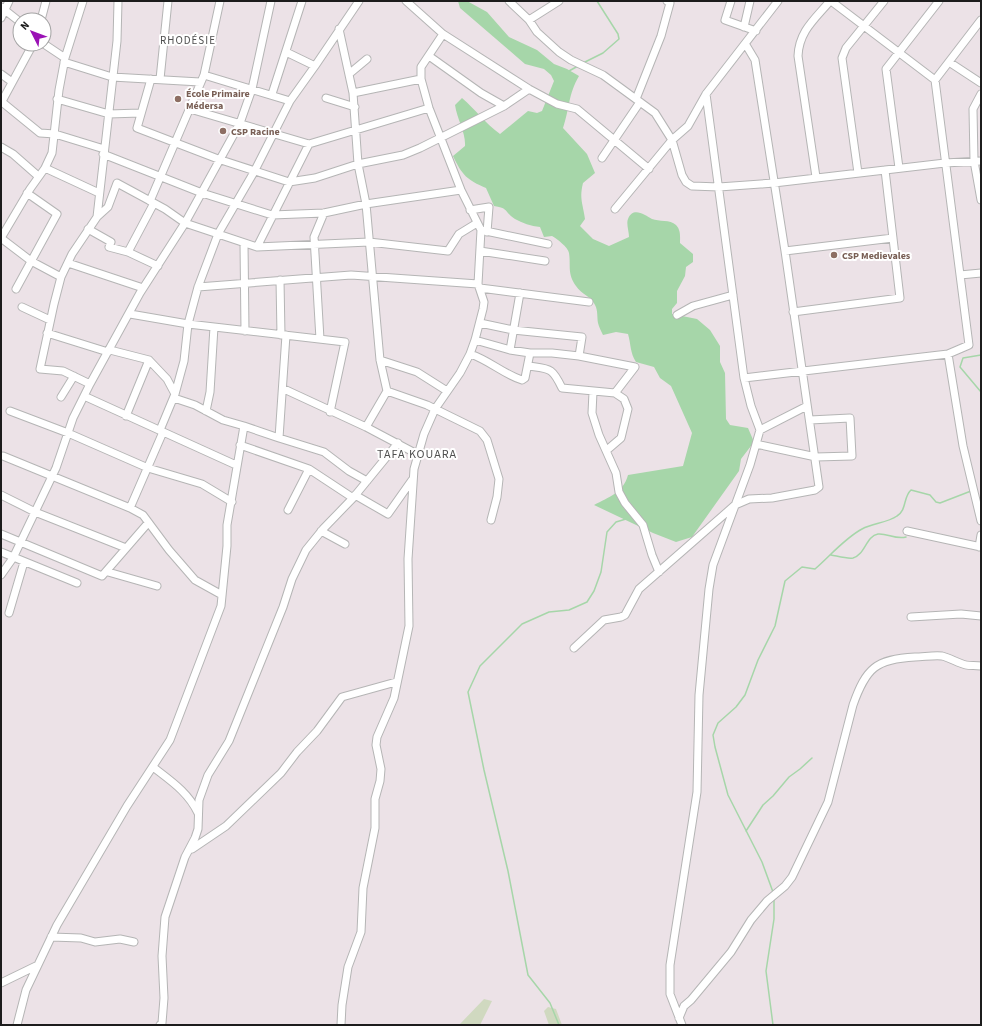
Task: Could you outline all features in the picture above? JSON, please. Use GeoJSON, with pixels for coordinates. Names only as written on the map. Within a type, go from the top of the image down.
{"type":"FeatureCollection","features":[{"type":"Feature","properties":{"kind":"street"},"geometry":{"type":"LineString","coordinates":[[1,18],[3,8],[9,1]]}},
{"type":"Feature","properties":{"kind":"street"},"geometry":{"type":"LineString","coordinates":[[43,12],[46,1]]}},
{"type":"Feature","properties":{"kind":"street"},"geometry":{"type":"LineString","coordinates":[[62,277],[31,261],[1,238],[27,193],[45,168],[52,153],[56,134],[57,99],[65,60],[83,1]]}},
{"type":"Feature","properties":{"kind":"street"},"geometry":{"type":"LineString","coordinates":[[97,217],[109,114],[118,1]]}},
{"type":"Feature","properties":{"kind":"street"},"geometry":{"type":"LineString","coordinates":[[160,79],[168,1]]}},
{"type":"Feature","properties":{"kind":"street"},"geometry":{"type":"LineString","coordinates":[[128,252],[152,202],[160,175],[204,74],[220,1]]}},
{"type":"Feature","properties":{"kind":"street"},"geometry":{"type":"LineString","coordinates":[[1,575],[13,558],[56,468],[68,433],[90,384],[143,288],[185,223],[202,193],[218,159],[240,123],[252,89],[271,1]]}},
{"type":"Feature","properties":{"kind":"street"},"geometry":{"type":"LineString","coordinates":[[272,94],[302,1]]}},
{"type":"Feature","properties":{"kind":"street"},"geometry":{"type":"LineString","coordinates":[[130,508],[148,468],[175,396],[184,361],[188,324],[198,287],[218,234],[254,172],[290,101],[359,1]]}},
{"type":"Feature","properties":{"kind":"street"},"geometry":{"type":"LineString","coordinates":[[406,1],[443,34],[529,89],[556,104],[576,109],[648,169]]}},
{"type":"Feature","properties":{"kind":"street"},"geometry":{"type":"LineString","coordinates":[[509,1],[529,20],[537,32],[558,52],[571,60],[603,75],[659,118],[672,140],[686,182],[692,186],[719,187],[774,183],[899,168],[978,161]]}},
{"type":"Feature","properties":{"kind":"street"},"geometry":{"type":"LineString","coordinates":[[529,20],[559,1]]}},
{"type":"Feature","properties":{"kind":"street"},"geometry":{"type":"LineString","coordinates":[[731,1],[725,20],[756,31]]}},
{"type":"Feature","properties":{"kind":"street"},"geometry":{"type":"LineString","coordinates":[[744,26],[750,1]]}},
{"type":"Feature","properties":{"kind":"street"},"geometry":{"type":"LineString","coordinates":[[615,209],[672,140],[688,126],[706,94],[778,1]]}},
{"type":"Feature","properties":{"kind":"street"},"geometry":{"type":"LineString","coordinates":[[744,378],[948,354],[969,345],[935,80],[830,1],[804,31],[798,43],[798,56],[816,178]]}},
{"type":"Feature","properties":{"kind":"street"},"geometry":{"type":"LineString","coordinates":[[858,173],[842,58],[846,48],[884,1]]}},
{"type":"Feature","properties":{"kind":"street"},"geometry":{"type":"LineString","coordinates":[[899,168],[886,74],[888,64],[939,1]]}},
{"type":"Feature","properties":{"kind":"street"},"geometry":{"type":"LineString","coordinates":[[602,158],[615,140],[638,101],[661,36],[669,2]]}},
{"type":"Feature","properties":{"kind":"street"},"geometry":{"type":"LineString","coordinates":[[3,8],[12,15]]}},
{"type":"Feature","properties":{"kind":"street"},"geometry":{"type":"LineString","coordinates":[[935,80],[981,20]]}},
{"type":"Feature","properties":{"kind":"street"},"geometry":{"type":"LineString","coordinates":[[339,29],[354,93],[358,164],[366,204],[371,277],[380,360],[387,391],[366,427]]}},
{"type":"Feature","properties":{"kind":"street"},"geometry":{"type":"LineString","coordinates":[[443,34],[421,67],[421,79],[429,108],[460,190],[477,222],[484,231],[548,244]]}},
{"type":"Feature","properties":{"kind":"street"},"geometry":{"type":"LineString","coordinates":[[574,648],[604,620],[626,615],[639,589],[735,505],[749,500],[772,498],[818,489],[820,483],[801,371],[785,251],[755,60],[746,44]]}},
{"type":"Feature","properties":{"kind":"street"},"geometry":{"type":"LineString","coordinates":[[52,50],[65,60],[112,77],[200,82]]}},
{"type":"Feature","properties":{"kind":"street"},"geometry":{"type":"LineString","coordinates":[[29,52],[1,103],[40,133],[56,134],[104,152],[202,193],[272,215],[324,213],[366,204],[460,190]]}},
{"type":"Feature","properties":{"kind":"street"},"geometry":{"type":"LineString","coordinates":[[286,52],[315,66]]}},
{"type":"Feature","properties":{"kind":"street"},"geometry":{"type":"LineString","coordinates":[[429,56],[481,93],[504,106]]}},
{"type":"Feature","properties":{"kind":"street"},"geometry":{"type":"LineString","coordinates":[[349,74],[367,59]]}},
{"type":"Feature","properties":{"kind":"street"},"geometry":{"type":"LineString","coordinates":[[949,62],[981,83]]}},
{"type":"Feature","properties":{"kind":"street"},"geometry":{"type":"LineString","coordinates":[[1,74],[12,82]]}},
{"type":"Feature","properties":{"kind":"street"},"geometry":{"type":"LineString","coordinates":[[204,74],[272,94],[290,101]]}},
{"type":"Feature","properties":{"kind":"street"},"geometry":{"type":"LineString","coordinates":[[151,79],[140,113],[137,128],[254,172],[289,182],[315,178],[358,164],[402,155],[504,106],[529,89]]}},
{"type":"Feature","properties":{"kind":"street"},"geometry":{"type":"LineString","coordinates":[[354,93],[421,79]]}},
{"type":"Feature","properties":{"kind":"street"},"geometry":{"type":"LineString","coordinates":[[681,1022],[670,994],[670,965],[697,792],[698,711],[704,622],[714,566],[760,430],[751,406],[744,378],[706,94]]}},
{"type":"Feature","properties":{"kind":"street"},"geometry":{"type":"LineString","coordinates":[[981,94],[973,109],[981,200]]}},
{"type":"Feature","properties":{"kind":"street"},"geometry":{"type":"LineString","coordinates":[[326,98],[355,107]]}},
{"type":"Feature","properties":{"kind":"street"},"geometry":{"type":"LineString","coordinates":[[57,99],[109,114],[140,113]]}},
{"type":"Feature","properties":{"kind":"street"},"geometry":{"type":"LineString","coordinates":[[190,109],[240,123],[273,135],[309,144],[429,108]]}},
{"type":"Feature","properties":{"kind":"street"},"geometry":{"type":"LineString","coordinates":[[257,247],[309,144]]}},
{"type":"Feature","properties":{"kind":"street"},"geometry":{"type":"LineString","coordinates":[[1,147],[13,154],[38,176]]}},
{"type":"Feature","properties":{"kind":"street"},"geometry":{"type":"LineString","coordinates":[[45,168],[99,193]]}},
{"type":"Feature","properties":{"kind":"street"},"geometry":{"type":"LineString","coordinates":[[793,312],[900,298],[885,170]]}},
{"type":"Feature","properties":{"kind":"street"},"geometry":{"type":"LineString","coordinates":[[90,384],[63,371],[40,369],[50,320],[62,277],[68,263],[88,229],[97,217],[108,207],[117,183],[152,202],[185,223],[257,247],[369,242],[448,251],[459,234],[477,222]]}},
{"type":"Feature","properties":{"kind":"street"},"geometry":{"type":"LineString","coordinates":[[16,290],[57,214],[27,193]]}},
{"type":"Feature","properties":{"kind":"street"},"geometry":{"type":"LineString","coordinates":[[340,1025],[348,966],[360,932],[363,888],[375,828],[375,799],[380,781],[381,769],[376,745],[377,736],[391,706],[409,626],[408,559],[412,480],[417,454],[435,408],[470,354],[480,323],[484,302],[479,286],[480,251],[489,207],[470,210]]}},
{"type":"Feature","properties":{"kind":"street"},"geometry":{"type":"LineString","coordinates":[[320,339],[314,237],[324,213]]}},
{"type":"Feature","properties":{"kind":"street"},"geometry":{"type":"LineString","coordinates":[[88,229],[111,242],[109,247],[128,252],[158,266]]}},
{"type":"Feature","properties":{"kind":"street"},"geometry":{"type":"LineString","coordinates":[[785,251],[893,238]]}},
{"type":"Feature","properties":{"kind":"street"},"geometry":{"type":"LineString","coordinates":[[244,243],[245,331]]}},
{"type":"Feature","properties":{"kind":"street"},"geometry":{"type":"LineString","coordinates":[[480,251],[545,261]]}},
{"type":"Feature","properties":{"kind":"street"},"geometry":{"type":"LineString","coordinates":[[68,263],[143,288]]}},
{"type":"Feature","properties":{"kind":"street"},"geometry":{"type":"LineString","coordinates":[[960,275],[981,272]]}},
{"type":"Feature","properties":{"kind":"street"},"geometry":{"type":"LineString","coordinates":[[198,287],[280,280],[317,279],[351,275],[479,286],[589,302]]}},
{"type":"Feature","properties":{"kind":"street"},"geometry":{"type":"LineString","coordinates":[[279,438],[284,389],[284,335],[280,280]]}},
{"type":"Feature","properties":{"kind":"street"},"geometry":{"type":"LineString","coordinates":[[510,350],[520,293]]}},
{"type":"Feature","properties":{"kind":"street"},"geometry":{"type":"LineString","coordinates":[[677,315],[693,306],[733,295]]}},
{"type":"Feature","properties":{"kind":"street"},"geometry":{"type":"LineString","coordinates":[[22,307],[50,320]]}},
{"type":"Feature","properties":{"kind":"street"},"geometry":{"type":"LineString","coordinates":[[130,314],[188,324],[345,342],[330,412]]}},
{"type":"Feature","properties":{"kind":"street"},"geometry":{"type":"LineString","coordinates":[[480,323],[513,330],[582,337],[579,356]]}},
{"type":"Feature","properties":{"kind":"street"},"geometry":{"type":"LineString","coordinates":[[206,411],[210,392],[214,327]]}},
{"type":"Feature","properties":{"kind":"street"},"geometry":{"type":"LineString","coordinates":[[47,333],[109,351],[149,360],[167,379],[175,396],[223,420],[324,452],[348,471],[367,481]]}},
{"type":"Feature","properties":{"kind":"street"},"geometry":{"type":"LineString","coordinates":[[475,340],[510,350],[530,353],[552,353],[579,356],[635,367],[615,393]]}},
{"type":"Feature","properties":{"kind":"street"},"geometry":{"type":"LineString","coordinates":[[470,354],[485,359],[497,368],[522,380],[528,366],[530,353]]}},
{"type":"Feature","properties":{"kind":"street"},"geometry":{"type":"LineString","coordinates":[[948,354],[963,446],[981,521]]}},
{"type":"Feature","properties":{"kind":"street"},"geometry":{"type":"LineString","coordinates":[[126,416],[149,360]]}},
{"type":"Feature","properties":{"kind":"street"},"geometry":{"type":"LineString","coordinates":[[380,360],[417,372],[447,391]]}},
{"type":"Feature","properties":{"kind":"street"},"geometry":{"type":"LineString","coordinates":[[528,366],[551,370],[557,377],[562,388],[615,393],[624,399],[628,409],[621,438],[607,450]]}},
{"type":"Feature","properties":{"kind":"street"},"geometry":{"type":"LineString","coordinates":[[61,397],[74,376]]}},
{"type":"Feature","properties":{"kind":"street"},"geometry":{"type":"LineString","coordinates":[[284,389],[330,412],[366,427],[417,454]]}},
{"type":"Feature","properties":{"kind":"street"},"geometry":{"type":"LineString","coordinates":[[387,391],[435,408],[477,428],[487,440],[499,479],[498,493],[491,520]]}},
{"type":"Feature","properties":{"kind":"street"},"geometry":{"type":"LineString","coordinates":[[593,392],[592,413],[599,436],[607,450],[616,473],[619,492],[625,503],[643,525],[649,547],[659,572]]}},
{"type":"Feature","properties":{"kind":"street"},"geometry":{"type":"LineString","coordinates":[[84,396],[236,465]]}},
{"type":"Feature","properties":{"kind":"street"},"geometry":{"type":"LineString","coordinates":[[760,430],[807,406]]}},
{"type":"Feature","properties":{"kind":"street"},"geometry":{"type":"LineString","coordinates":[[10,411],[68,433],[148,468],[202,484],[232,502]]}},
{"type":"Feature","properties":{"kind":"street"},"geometry":{"type":"LineString","coordinates":[[756,444],[816,457],[852,456],[850,418],[810,420]]}},
{"type":"Feature","properties":{"kind":"street"},"geometry":{"type":"LineString","coordinates":[[17,1025],[26,990],[51,937],[77,889],[127,806],[170,740],[221,606],[227,546],[227,525],[232,502],[236,465],[244,426]]}},
{"type":"Feature","properties":{"kind":"street"},"geometry":{"type":"LineString","coordinates":[[160,1025],[162,1024],[164,998],[162,956],[165,917],[185,857],[195,838],[199,815],[199,800],[208,775],[229,741],[283,607],[292,579],[306,550],[321,531],[354,497],[398,443]]}},
{"type":"Feature","properties":{"kind":"street"},"geometry":{"type":"LineString","coordinates":[[240,445],[309,470],[354,497],[388,514],[412,480]]}},
{"type":"Feature","properties":{"kind":"street"},"geometry":{"type":"LineString","coordinates":[[3,456],[130,508],[143,515],[195,580],[222,595]]}},
{"type":"Feature","properties":{"kind":"street"},"geometry":{"type":"LineString","coordinates":[[288,510],[309,470]]}},
{"type":"Feature","properties":{"kind":"street"},"geometry":{"type":"LineString","coordinates":[[1,495],[35,512],[126,548]]}},
{"type":"Feature","properties":{"kind":"street"},"geometry":{"type":"LineString","coordinates":[[1,534],[100,576],[108,572],[126,548],[148,523]]}},
{"type":"Feature","properties":{"kind":"street"},"geometry":{"type":"LineString","coordinates":[[321,531],[345,544]]}},
{"type":"Feature","properties":{"kind":"street"},"geometry":{"type":"LineString","coordinates":[[907,531],[980,547],[981,535]]}},
{"type":"Feature","properties":{"kind":"street"},"geometry":{"type":"LineString","coordinates":[[1,552],[77,582]]}},
{"type":"Feature","properties":{"kind":"street"},"geometry":{"type":"LineString","coordinates":[[9,613],[24,562]]}},
{"type":"Feature","properties":{"kind":"street"},"geometry":{"type":"LineString","coordinates":[[108,572],[157,586]]}},
{"type":"Feature","properties":{"kind":"street"},"geometry":{"type":"LineString","coordinates":[[911,617],[961,614],[981,616]]}},
{"type":"Feature","properties":{"kind":"street"},"geometry":{"type":"LineString","coordinates":[[681,1022],[684,1006],[691,1000],[731,952],[751,920],[767,901],[785,886],[792,877],[828,802],[854,704],[858,692],[870,672],[877,664],[907,657],[942,656],[966,665],[981,666]]}},
{"type":"Feature","properties":{"kind":"street"},"geometry":{"type":"LineString","coordinates":[[185,857],[202,841],[226,826],[281,773],[297,752],[317,731],[342,697],[396,682]]}},
{"type":"Feature","properties":{"kind":"street"},"geometry":{"type":"LineString","coordinates":[[153,767],[182,789],[193,802],[199,815]]}},
{"type":"Feature","properties":{"kind":"street"},"geometry":{"type":"LineString","coordinates":[[51,937],[80,938],[95,942],[120,939],[134,942]]}},
{"type":"Feature","properties":{"kind":"street"},"geometry":{"type":"LineString","coordinates":[[1,983],[36,966]]}},
{"type":"Feature","properties":{"kind":"shaded area"},"geometry":{"type":"Polygon","coordinates":[[[458,1],[467,1],[487,12],[509,37],[537,50],[554,64],[579,76],[571,95],[563,128],[587,154],[595,173],[583,183],[581,197],[585,219],[580,226],[593,239],[609,246],[629,237],[627,221],[630,215],[636,212],[646,215],[652,219],[674,223],[678,227],[680,243],[693,254],[693,262],[686,267],[685,276],[677,291],[677,303],[672,309],[672,314],[697,319],[710,330],[720,346],[720,362],[725,373],[726,419],[730,425],[748,428],[754,442],[741,459],[739,471],[692,537],[676,542],[653,533],[594,505],[615,494],[623,486],[628,475],[683,466],[692,433],[671,386],[660,378],[654,367],[636,362],[634,359],[628,334],[616,332],[603,335],[598,324],[597,309],[594,302],[578,289],[571,277],[569,253],[564,246],[552,236],[544,237],[540,227],[521,222],[512,217],[504,209],[494,206],[486,188],[466,176],[456,163],[453,156],[465,146],[464,136],[455,105],[462,98],[500,134],[528,111],[537,113],[542,111],[554,81],[551,75],[544,69],[525,64],[460,8],[458,1]]]}},
{"type":"Feature","properties":{"kind":"shaded area"},"geometry":{"type":"Polygon","coordinates":[[[484,999],[492,1001],[480,1025],[459,1025],[484,999]]]}},
{"type":"Feature","properties":{"kind":"shaded area"},"geometry":{"type":"Polygon","coordinates":[[[548,1007],[556,1009],[562,1025],[549,1025],[544,1011],[548,1007]]]}},
{"type":"Feature","properties":{"kind":"waterway"},"geometry":{"type":"LineString","coordinates":[[583,63],[603,53],[619,39],[618,34],[597,1]]}},
{"type":"Feature","properties":{"kind":"waterway"},"geometry":{"type":"LineString","coordinates":[[569,71],[578,66]]}},
{"type":"Feature","properties":{"kind":"waterway"},"geometry":{"type":"LineString","coordinates":[[981,355],[963,358],[960,367],[981,392]]}},
{"type":"Feature","properties":{"kind":"waterway"},"geometry":{"type":"LineString","coordinates":[[773,892],[762,862],[728,795],[713,735],[718,723],[736,707],[745,695],[758,660],[775,626],[785,581],[802,567],[815,569],[844,542],[862,529],[897,516],[904,507],[907,496],[911,490],[930,495],[936,502],[940,503],[971,491]]}},
{"type":"Feature","properties":{"kind":"waterway"},"geometry":{"type":"LineString","coordinates":[[559,1025],[550,1003],[528,975],[508,871],[484,770],[468,692],[480,666],[522,624],[549,612],[569,610],[587,602],[594,591],[601,572],[607,532],[616,522],[626,519]]}},
{"type":"Feature","properties":{"kind":"waterway"},"geometry":{"type":"LineString","coordinates":[[831,555],[853,558],[860,553],[874,535],[878,534],[885,534],[899,538],[906,537]]}},
{"type":"Feature","properties":{"kind":"waterway"},"geometry":{"type":"LineString","coordinates":[[746,831],[763,805],[773,796],[789,777],[812,758]]}},
{"type":"Feature","properties":{"kind":"waterway"},"geometry":{"type":"LineString","coordinates":[[773,1025],[766,971],[774,919],[774,898]]}},
{"type":"Feature","properties":{"kind":"place","name":"École Primaire Médersa"},"geometry":{"type":"Point","coordinates":[178,99]}},
{"type":"Feature","properties":{"kind":"place","name":"CSP Racine"},"geometry":{"type":"Point","coordinates":[223,131]}},
{"type":"Feature","properties":{"kind":"place","name":"CSP Medievales"},"geometry":{"type":"Point","coordinates":[834,255]}},
{"type":"Feature","properties":{"kind":"district","name":"RHODÉSIE"},"geometry":{"type":"Point","coordinates":[188,40]}},
{"type":"Feature","properties":{"kind":"district","name":"TAFA KOUARA"},"geometry":{"type":"Point","coordinates":[417,454]}}]}
